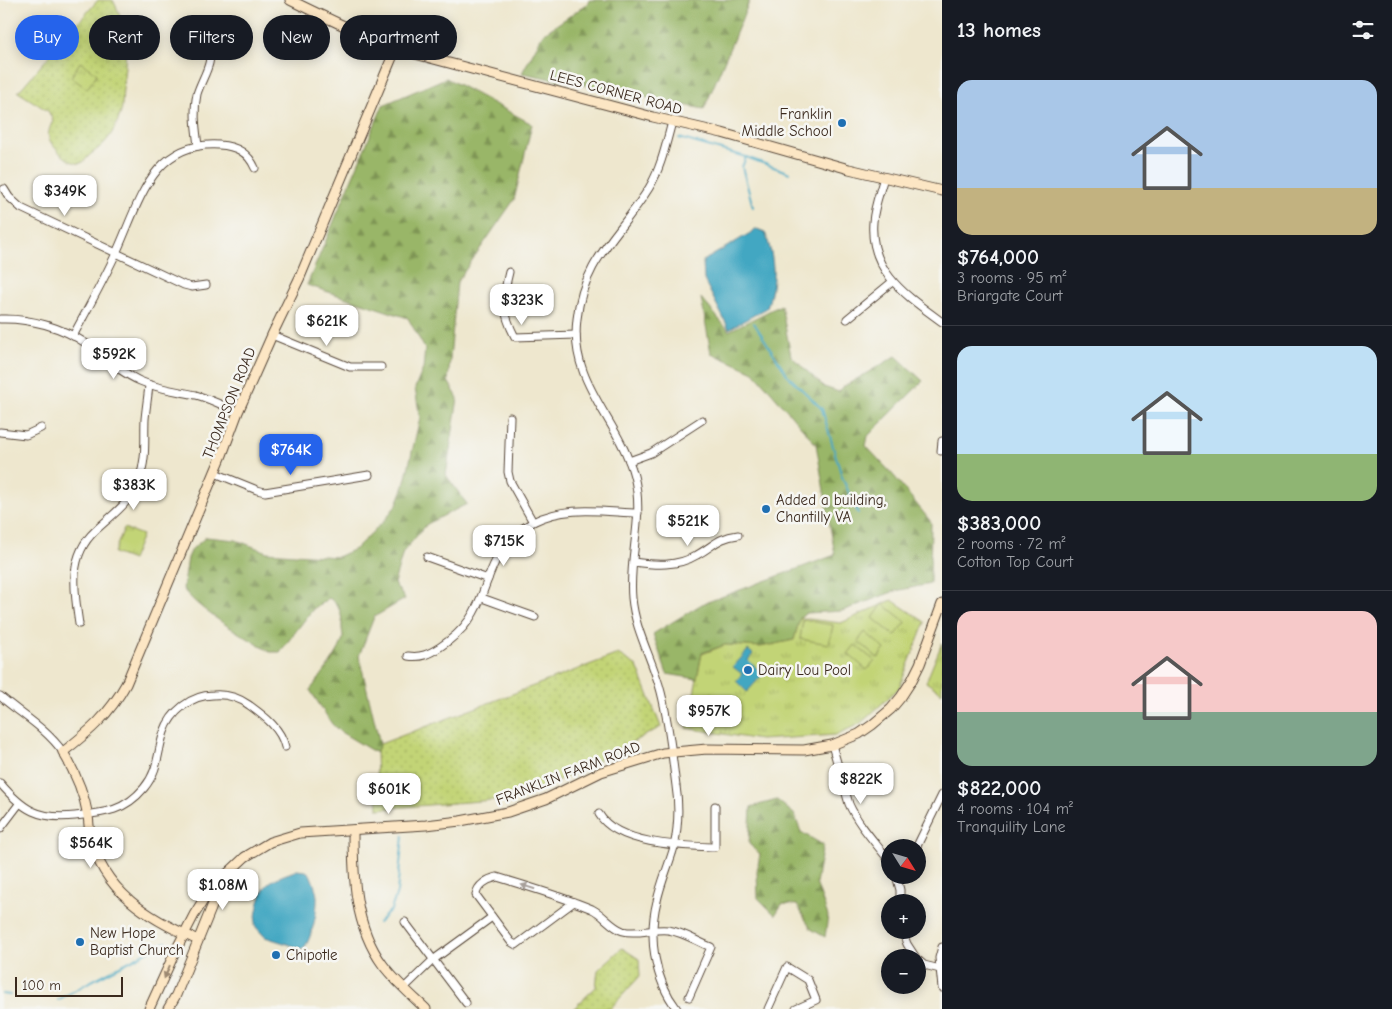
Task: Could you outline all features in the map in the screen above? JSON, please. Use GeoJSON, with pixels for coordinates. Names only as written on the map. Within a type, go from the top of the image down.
{"type":"FeatureCollection","features":[{"type":"Feature","properties":{"kind":"street","name":"LEES CORNER ROAD"},"geometry":{"type":"LineString","coordinates":[[290,0],[340,24]]}},
{"type":"Feature","properties":{"kind":"street"},"geometry":{"type":"LineString","coordinates":[[198,146],[195,107],[200,87],[211,60]]}},
{"type":"Feature","properties":{"kind":"street","name":"THOMPSON ROAD"},"geometry":{"type":"LineString","coordinates":[[63,752],[100,721],[113,707],[126,684],[215,473],[238,412],[296,286],[391,60]]}},
{"type":"Feature","properties":{"kind":"street","name":"LEES CORNER ROAD"},"geometry":{"type":"LineString","coordinates":[[441,60],[942,192]]}},
{"type":"Feature","properties":{"kind":"street"},"geometry":{"type":"LineString","coordinates":[[672,122],[660,165],[652,183],[601,252],[587,277],[580,300],[576,335],[581,366],[588,384],[621,442],[636,486],[638,513],[632,585],[635,614],[662,694],[672,752],[677,800],[674,846],[656,903],[652,930],[660,978],[673,1008]]}},
{"type":"Feature","properties":{"kind":"street"},"geometry":{"type":"LineString","coordinates":[[73,336],[116,253],[146,186],[160,166],[174,156],[198,146],[220,145],[234,147],[248,156],[256,168]]}},
{"type":"Feature","properties":{"kind":"street"},"geometry":{"type":"LineString","coordinates":[[884,177],[875,208],[873,233],[877,254],[892,282],[942,322]]}},
{"type":"Feature","properties":{"kind":"street"},"geometry":{"type":"LineString","coordinates":[[4,189],[9,197],[21,208],[184,285],[206,285]]}},
{"type":"Feature","properties":{"kind":"street"},"geometry":{"type":"LineString","coordinates":[[509,272],[503,305],[507,323],[515,337],[576,335]]}},
{"type":"Feature","properties":{"kind":"street"},"geometry":{"type":"LineString","coordinates":[[847,319],[892,282]]}},
{"type":"Feature","properties":{"kind":"street"},"geometry":{"type":"LineString","coordinates":[[0,319],[37,322],[56,328],[73,336],[122,372],[150,385],[197,396],[238,412]]}},
{"type":"Feature","properties":{"kind":"street"},"geometry":{"type":"LineString","coordinates":[[272,335],[350,367],[381,367]]}},
{"type":"Feature","properties":{"kind":"street"},"geometry":{"type":"LineString","coordinates":[[80,624],[74,586],[76,563],[87,540],[94,531],[121,510],[140,478],[146,455],[145,421],[150,385]]}},
{"type":"Feature","properties":{"kind":"street"},"geometry":{"type":"LineString","coordinates":[[510,417],[508,472],[510,481],[533,522]]}},
{"type":"Feature","properties":{"kind":"street"},"geometry":{"type":"LineString","coordinates":[[629,461],[651,453],[702,420]]}},
{"type":"Feature","properties":{"kind":"street"},"geometry":{"type":"LineString","coordinates":[[0,432],[26,434],[41,428]]}},
{"type":"Feature","properties":{"kind":"street"},"geometry":{"type":"LineString","coordinates":[[941,450],[942,441]]}},
{"type":"Feature","properties":{"kind":"street"},"geometry":{"type":"LineString","coordinates":[[215,473],[265,492],[369,475]]}},
{"type":"Feature","properties":{"kind":"street"},"geometry":{"type":"LineString","coordinates":[[408,656],[429,654],[452,639],[471,619],[482,598],[494,564],[507,543],[533,522],[546,516],[572,511],[638,513]]}},
{"type":"Feature","properties":{"kind":"street"},"geometry":{"type":"LineString","coordinates":[[633,562],[657,565],[679,562],[696,555],[721,538],[738,535]]}},
{"type":"Feature","properties":{"kind":"street"},"geometry":{"type":"LineString","coordinates":[[427,557],[488,579]]}},
{"type":"Feature","properties":{"kind":"street"},"geometry":{"type":"LineString","coordinates":[[482,598],[535,616]]}},
{"type":"Feature","properties":{"kind":"street","name":"FRANKLIN FARM ROAD"},"geometry":{"type":"LineString","coordinates":[[149,1009],[184,934],[210,891],[256,850],[282,838],[300,833],[460,821],[508,812],[546,799],[601,772],[646,757],[672,752],[707,749],[804,750],[832,745],[859,734],[872,725],[891,709],[901,697],[920,664],[942,604]]}},
{"type":"Feature","properties":{"kind":"street"},"geometry":{"type":"LineString","coordinates":[[0,783],[19,804],[33,812],[50,817],[60,818],[112,811],[129,802],[150,780],[157,767],[164,734],[173,715],[188,702],[210,695],[224,695],[239,699],[248,704],[275,727],[280,733],[285,747]]}},
{"type":"Feature","properties":{"kind":"street"},"geometry":{"type":"LineString","coordinates":[[0,696],[40,726],[63,752],[76,775],[88,814],[93,845],[106,873],[116,886],[133,904],[144,912],[198,940]]}},
{"type":"Feature","properties":{"kind":"street"},"geometry":{"type":"LineString","coordinates":[[832,745],[853,813],[881,851]]}},
{"type":"Feature","properties":{"kind":"street"},"geometry":{"type":"LineString","coordinates":[[920,839],[942,795]]}},
{"type":"Feature","properties":{"kind":"street"},"geometry":{"type":"LineString","coordinates":[[0,828],[19,804]]}},
{"type":"Feature","properties":{"kind":"street"},"geometry":{"type":"LineString","coordinates":[[599,814],[603,821],[619,831],[655,842],[674,846],[715,847],[715,806]]}},
{"type":"Feature","properties":{"kind":"street"},"geometry":{"type":"LineString","coordinates":[[353,830],[357,901],[364,930],[378,959],[426,1009]]}},
{"type":"Feature","properties":{"kind":"street","name":"FRANKLIN FARM ROAD"},"geometry":{"type":"LineString","coordinates":[[168,1009],[176,995],[215,899],[228,873]]}},
{"type":"Feature","properties":{"kind":"street"},"geometry":{"type":"LineString","coordinates":[[574,902],[516,945],[511,942],[476,895],[483,883],[497,877],[574,902],[594,910],[623,931],[652,930],[676,932],[711,947],[689,997]]}},
{"type":"Feature","properties":{"kind":"street"},"geometry":{"type":"LineString","coordinates":[[404,988],[433,960],[492,917]]}},
{"type":"Feature","properties":{"kind":"street"},"geometry":{"type":"LineString","coordinates":[[404,922],[466,1003]]}},
{"type":"Feature","properties":{"kind":"street"},"geometry":{"type":"LineString","coordinates":[[942,947],[939,958],[942,988]]}},
{"type":"Feature","properties":{"kind":"street"},"geometry":{"type":"LineString","coordinates":[[926,966],[940,970]]}},
{"type":"Feature","properties":{"kind":"street"},"geometry":{"type":"LineString","coordinates":[[768,1009],[787,967],[808,980],[816,1000],[796,1009]]}},
{"type":"Feature","properties":{"kind":"green space"},"geometry":{"type":"Polygon","coordinates":[[[98,0],[113,0],[119,15],[89,15],[89,60],[126,60],[122,106],[117,122],[109,138],[84,161],[79,163],[63,156],[51,142],[49,129],[53,120],[48,111],[18,92],[46,60],[79,60],[79,22],[98,0]]]}},
{"type":"Feature","properties":{"kind":"green space"},"geometry":{"type":"Polygon","coordinates":[[[590,0],[750,0],[704,109],[522,73],[543,34],[590,0]]]}},
{"type":"Feature","properties":{"kind":"green space"},"geometry":{"type":"Polygon","coordinates":[[[80,62],[97,74],[87,89],[71,77],[80,62]]]}},
{"type":"Feature","properties":{"kind":"green space"},"geometry":{"type":"Polygon","coordinates":[[[446,78],[532,124],[514,200],[457,282],[448,381],[458,398],[446,475],[467,504],[427,524],[403,552],[394,583],[405,599],[374,617],[359,656],[380,744],[376,753],[339,731],[332,724],[310,690],[330,664],[342,642],[341,615],[333,601],[329,598],[313,609],[280,652],[270,652],[212,616],[183,589],[188,558],[192,549],[206,537],[236,540],[267,552],[337,557],[355,549],[384,521],[397,504],[404,486],[420,418],[415,388],[423,369],[425,349],[408,318],[307,285],[383,105],[446,78]]]}},
{"type":"Feature","properties":{"kind":"green space"},"geometry":{"type":"Polygon","coordinates":[[[701,298],[729,331],[781,305],[791,356],[824,387],[839,392],[843,387],[896,356],[923,381],[868,436],[866,446],[894,476],[931,522],[930,584],[895,591],[842,611],[806,613],[800,618],[794,640],[761,647],[725,645],[702,653],[697,679],[667,674],[653,634],[702,604],[835,555],[816,444],[754,372],[711,353],[701,298]]]}},
{"type":"Feature","properties":{"kind":"green space"},"geometry":{"type":"Polygon","coordinates":[[[124,528],[142,535],[132,560],[114,553],[124,528]]]}},
{"type":"Feature","properties":{"kind":"green space"},"geometry":{"type":"Polygon","coordinates":[[[892,600],[925,622],[899,688],[861,723],[836,735],[760,740],[687,728],[702,654],[725,645],[761,647],[794,640],[800,618],[841,623],[892,600]]]}},
{"type":"Feature","properties":{"kind":"green space"},"geometry":{"type":"Polygon","coordinates":[[[883,604],[906,622],[895,636],[873,618],[883,604]]]}},
{"type":"Feature","properties":{"kind":"green space"},"geometry":{"type":"Polygon","coordinates":[[[803,620],[833,625],[829,644],[800,639],[803,620]]]}},
{"type":"Feature","properties":{"kind":"green space"},"geometry":{"type":"Polygon","coordinates":[[[865,632],[885,649],[878,658],[858,641],[865,632]]]}},
{"type":"Feature","properties":{"kind":"green space"},"geometry":{"type":"Polygon","coordinates":[[[942,643],[942,693],[926,682],[942,643]]]}},
{"type":"Feature","properties":{"kind":"green space"},"geometry":{"type":"Polygon","coordinates":[[[855,645],[875,661],[867,670],[848,654],[855,645]]]}},
{"type":"Feature","properties":{"kind":"green space"},"geometry":{"type":"Polygon","coordinates":[[[618,654],[637,666],[661,727],[568,776],[518,798],[378,809],[376,753],[380,744],[618,654]]]}},
{"type":"Feature","properties":{"kind":"green space"},"geometry":{"type":"Polygon","coordinates":[[[777,800],[794,814],[801,832],[823,845],[816,883],[828,916],[825,937],[811,929],[797,905],[782,904],[775,915],[758,898],[757,871],[760,854],[749,844],[751,807],[777,800]]]}},
{"type":"Feature","properties":{"kind":"green space"},"geometry":{"type":"Polygon","coordinates":[[[622,948],[639,959],[640,976],[610,1009],[573,1009],[596,987],[598,970],[622,948]]]}},
{"type":"Feature","properties":{"kind":"water"},"geometry":{"type":"Polygon","coordinates":[[[757,229],[765,232],[771,252],[773,279],[767,308],[729,329],[704,280],[703,261],[757,229]]]}},
{"type":"Feature","properties":{"kind":"water","name":"Dairy Lou Pool"},"geometry":{"type":"Polygon","coordinates":[[[748,650],[753,654],[748,660],[763,674],[747,692],[736,681],[742,674],[733,667],[748,650]]]}},
{"type":"Feature","properties":{"kind":"water"},"geometry":{"type":"Polygon","coordinates":[[[297,870],[306,871],[310,874],[317,896],[314,924],[303,949],[265,937],[255,926],[258,904],[268,884],[274,879],[297,870]]]}},
{"type":"Feature","properties":{"kind":"waterway"},"geometry":{"type":"LineString","coordinates":[[679,138],[746,157],[742,167],[753,207]]}},
{"type":"Feature","properties":{"kind":"waterway"},"geometry":{"type":"LineString","coordinates":[[746,157],[790,173]]}},
{"type":"Feature","properties":{"kind":"waterway"},"geometry":{"type":"LineString","coordinates":[[754,323],[788,376],[822,409],[842,477],[858,513]]}},
{"type":"Feature","properties":{"kind":"waterway"},"geometry":{"type":"LineString","coordinates":[[378,923],[391,910],[397,892],[403,836]]}},
{"type":"Feature","properties":{"kind":"waterway"},"geometry":{"type":"LineString","coordinates":[[58,1000],[166,942]]}},
{"type":"Feature","properties":{"kind":"waterway"},"geometry":{"type":"LineString","coordinates":[[2,994],[10,995]]}},
{"type":"Feature","properties":{"kind":"place","name":"Franklin Middle School"},"geometry":{"type":"Point","coordinates":[842,123]}},
{"type":"Feature","properties":{"kind":"place","name":"Added a building, Chantilly VA"},"geometry":{"type":"Point","coordinates":[766,509]}},
{"type":"Feature","properties":{"kind":"place","name":"Dairy Lou Pool"},"geometry":{"type":"Point","coordinates":[748,670]}},
{"type":"Feature","properties":{"kind":"place","name":"New Hope Baptist Church"},"geometry":{"type":"Point","coordinates":[80,942]}},
{"type":"Feature","properties":{"kind":"place","name":"Chipotle"},"geometry":{"type":"Point","coordinates":[276,955]}}]}
